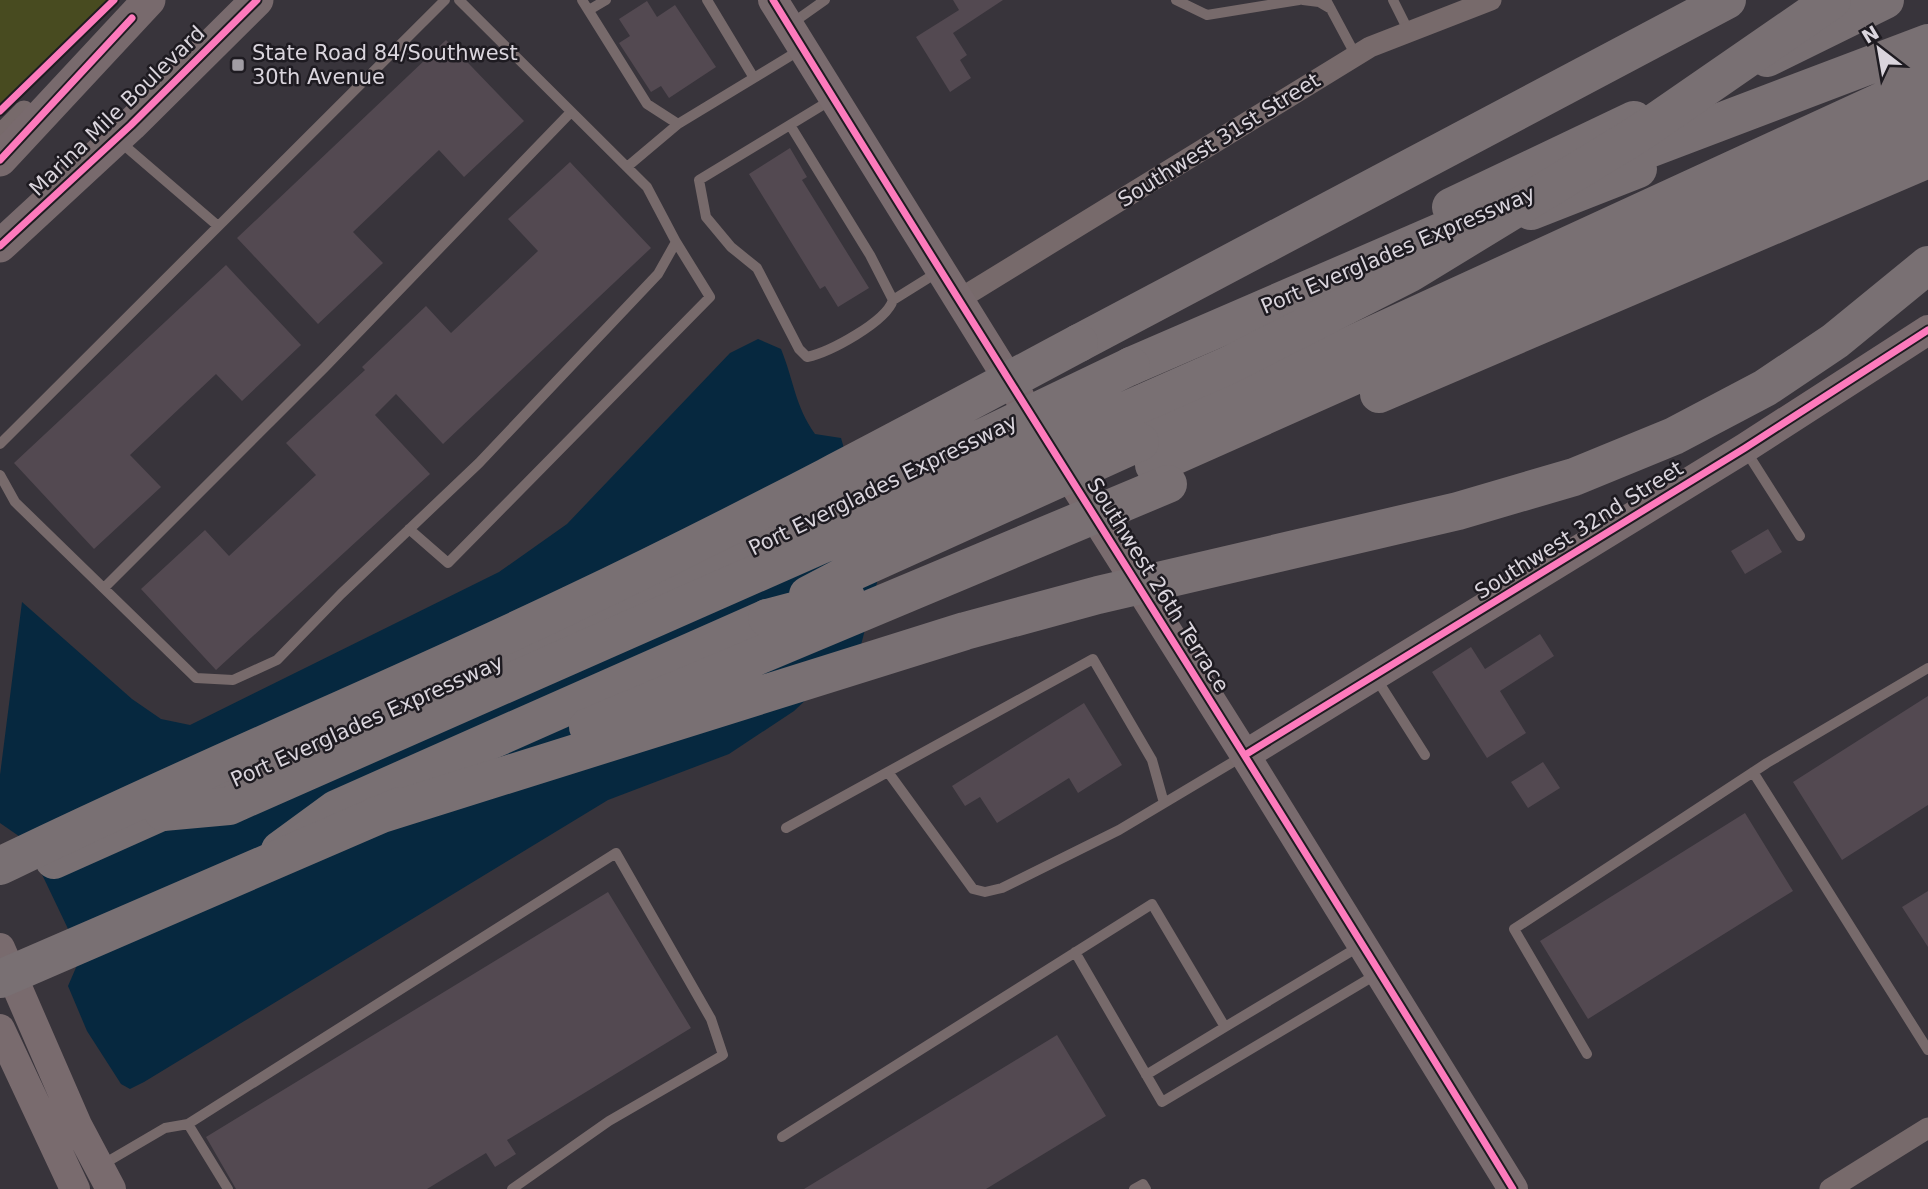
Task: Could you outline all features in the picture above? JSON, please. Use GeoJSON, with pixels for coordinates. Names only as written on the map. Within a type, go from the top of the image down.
{"type":"FeatureCollection","features":[{"type":"Feature","properties":{"kind":"highway"},"geometry":{"type":"LineString","coordinates":[[0,866],[132,802],[569,606],[813,485],[1727,0]]}},
{"type":"Feature","properties":{"kind":"highway"},"geometry":{"type":"LineString","coordinates":[[163,812],[229,806],[1229,365],[1422,266],[1638,134],[1832,0]]}},
{"type":"Feature","properties":{"kind":"highway"},"geometry":{"type":"LineString","coordinates":[[1131,366],[1256,299],[1885,0]]}},
{"type":"Feature","properties":{"kind":"highway","name":"Port Everglades Expressway"},"geometry":{"type":"LineString","coordinates":[[0,883],[784,534],[1131,366],[1282,298],[1532,194],[1928,43]]}},
{"type":"Feature","properties":{"kind":"highway"},"geometry":{"type":"LineString","coordinates":[[1282,298],[1335,288],[1691,149],[1928,69]]}},
{"type":"Feature","properties":{"kind":"highway"},"geometry":{"type":"LineString","coordinates":[[1154,464],[1756,159],[1928,80]]}},
{"type":"Feature","properties":{"kind":"highway"},"geometry":{"type":"LineString","coordinates":[[0,979],[375,816],[1154,464],[1928,120]]}},
{"type":"Feature","properties":{"kind":"highway"},"geometry":{"type":"LineString","coordinates":[[256,868],[336,809],[766,618],[846,575],[1154,464],[1928,159]]}},
{"type":"Feature","properties":{"kind":"highway"},"geometry":{"type":"LineString","coordinates":[[375,816],[965,631],[1098,595],[1458,511],[1574,477],[1674,436],[1765,388],[1835,341],[1928,265]]}},
{"type":"Feature","properties":{"kind":"main road","name":"Marina Mile Boulevard"},"geometry":{"type":"LineString","coordinates":[[0,246],[116,139],[257,0]]}},
{"type":"Feature","properties":{"kind":"main road"},"geometry":{"type":"LineString","coordinates":[[2,150],[140,9]]}},
{"type":"Feature","properties":{"kind":"street","name":"Southwest 26th Terrace"},"geometry":{"type":"LineString","coordinates":[[773,0],[1513,1189]]}},
{"type":"Feature","properties":{"kind":"street","name":"Southwest 31st Street"},"geometry":{"type":"LineString","coordinates":[[958,300],[1356,55],[1408,30],[1491,0]]}},
{"type":"Feature","properties":{"kind":"street","name":"Southwest 32nd Street"},"geometry":{"type":"LineString","coordinates":[[1245,755],[1745,448],[1928,330]]}},
{"type":"Feature","properties":{"kind":"street"},"geometry":{"type":"LineString","coordinates":[[0,948],[77,1125],[105,1178]]}},
{"type":"Feature","properties":{"kind":"street"},"geometry":{"type":"LineString","coordinates":[[0,1029],[75,1189]]}},
{"type":"Feature","properties":{"kind":"street"},"geometry":{"type":"LineString","coordinates":[[1830,1189],[1928,1128]]}},
{"type":"Feature","properties":{"kind":"lane"},"geometry":{"type":"LineString","coordinates":[[0,444],[445,0]]}},
{"type":"Feature","properties":{"kind":"lane"},"geometry":{"type":"LineString","coordinates":[[409,529],[449,564],[710,297],[676,242],[647,187],[459,0]]}},
{"type":"Feature","properties":{"kind":"lane"},"geometry":{"type":"LineString","coordinates":[[582,0],[647,104],[678,124]]}},
{"type":"Feature","properties":{"kind":"lane"},"geometry":{"type":"LineString","coordinates":[[589,10],[606,0]]}},
{"type":"Feature","properties":{"kind":"lane"},"geometry":{"type":"LineString","coordinates":[[707,0],[754,78]]}},
{"type":"Feature","properties":{"kind":"lane"},"geometry":{"type":"LineString","coordinates":[[627,167],[678,124],[754,78],[796,37],[825,0]]}},
{"type":"Feature","properties":{"kind":"lane"},"geometry":{"type":"LineString","coordinates":[[1177,0],[1208,15],[1301,0],[1328,4],[1356,55]]}},
{"type":"Feature","properties":{"kind":"lane"},"geometry":{"type":"LineString","coordinates":[[1393,0],[1408,30]]}},
{"type":"Feature","properties":{"kind":"lane"},"geometry":{"type":"LineString","coordinates":[[833,98],[699,180],[706,217],[730,247],[757,268],[803,355],[815,355],[885,316],[893,300],[940,271]]}},
{"type":"Feature","properties":{"kind":"lane"},"geometry":{"type":"LineString","coordinates":[[105,587],[325,367],[571,112]]}},
{"type":"Feature","properties":{"kind":"lane"},"geometry":{"type":"LineString","coordinates":[[790,125],[870,255],[893,300]]}},
{"type":"Feature","properties":{"kind":"lane"},"geometry":{"type":"LineString","coordinates":[[116,139],[218,226]]}},
{"type":"Feature","properties":{"kind":"lane"},"geometry":{"type":"LineString","coordinates":[[0,475],[15,502],[196,678],[233,680],[277,660],[478,463],[658,274],[676,242]]}},
{"type":"Feature","properties":{"kind":"lane"},"geometry":{"type":"LineString","coordinates":[[1745,448],[1800,537]]}},
{"type":"Feature","properties":{"kind":"lane"},"geometry":{"type":"LineString","coordinates":[[786,828],[1093,659],[1152,760],[1164,803]]}},
{"type":"Feature","properties":{"kind":"lane"},"geometry":{"type":"LineString","coordinates":[[1587,1054],[1514,929],[1753,772],[1928,668]]}},
{"type":"Feature","properties":{"kind":"lane"},"geometry":{"type":"LineString","coordinates":[[1375,675],[1425,755]]}},
{"type":"Feature","properties":{"kind":"lane"},"geometry":{"type":"LineString","coordinates":[[888,772],[973,889],[985,892],[1002,888],[1119,830],[1245,755]]}},
{"type":"Feature","properties":{"kind":"lane"},"geometry":{"type":"LineString","coordinates":[[1753,772],[1924,1037],[1928,1050]]}},
{"type":"Feature","properties":{"kind":"lane"},"geometry":{"type":"LineString","coordinates":[[105,1178],[165,1128],[188,1124],[616,853],[711,1019],[723,1055],[610,1121],[512,1189]]}},
{"type":"Feature","properties":{"kind":"lane"},"geometry":{"type":"LineString","coordinates":[[782,1137],[1152,904],[1225,1027]]}},
{"type":"Feature","properties":{"kind":"lane"},"geometry":{"type":"LineString","coordinates":[[1146,1074],[1363,945]]}},
{"type":"Feature","properties":{"kind":"lane"},"geometry":{"type":"LineString","coordinates":[[1075,952],[1162,1102],[1380,972]]}},
{"type":"Feature","properties":{"kind":"lane"},"geometry":{"type":"LineString","coordinates":[[188,1124],[228,1189]]}},
{"type":"Feature","properties":{"kind":"lane"},"geometry":{"type":"LineString","coordinates":[[1134,1189],[1143,1184],[1146,1189]]}},
{"type":"Feature","properties":{"kind":"green space"},"geometry":{"type":"Polygon","coordinates":[[[0,0],[108,0],[0,106],[0,0]]]}},
{"type":"Feature","properties":{"kind":"water"},"geometry":{"type":"Polygon","coordinates":[[[758,339],[781,349],[799,403],[815,434],[841,438],[880,571],[860,649],[794,711],[729,754],[608,800],[144,1082],[130,1089],[121,1084],[87,1031],[68,986],[81,956],[26,841],[0,823],[0,775],[22,602],[132,699],[161,719],[190,725],[499,572],[567,524],[730,353],[758,339]]]}},
{"type":"Feature","properties":{"kind":"building"},"geometry":{"type":"Polygon","coordinates":[[[953,0],[1003,0],[953,33],[967,55],[960,60],[971,78],[950,92],[916,37],[959,10],[953,0]]]}},
{"type":"Feature","properties":{"kind":"building"},"geometry":{"type":"Polygon","coordinates":[[[647,1],[657,17],[675,5],[716,67],[669,98],[661,86],[651,92],[619,43],[630,36],[619,19],[647,1]]]}},
{"type":"Feature","properties":{"kind":"building"},"geometry":{"type":"Polygon","coordinates":[[[446,40],[524,121],[464,177],[439,150],[353,232],[383,263],[318,324],[237,238],[446,40]]]}},
{"type":"Feature","properties":{"kind":"building"},"geometry":{"type":"Polygon","coordinates":[[[790,148],[807,177],[802,180],[869,288],[838,307],[825,286],[820,289],[749,174],[790,148]]]}},
{"type":"Feature","properties":{"kind":"building"},"geometry":{"type":"Polygon","coordinates":[[[570,162],[651,248],[443,444],[396,394],[375,415],[430,474],[216,670],[141,589],[205,530],[229,556],[316,475],[286,443],[365,370],[362,367],[426,306],[451,333],[538,251],[508,219],[570,162]]]}},
{"type":"Feature","properties":{"kind":"building"},"geometry":{"type":"Polygon","coordinates":[[[226,265],[301,345],[242,401],[216,374],[130,455],[161,487],[94,549],[14,463],[226,265]]]}},
{"type":"Feature","properties":{"kind":"building"},"geometry":{"type":"Polygon","coordinates":[[[1768,529],[1782,552],[1745,574],[1731,551],[1768,529]]]}},
{"type":"Feature","properties":{"kind":"building"},"geometry":{"type":"Polygon","coordinates":[[[1540,634],[1554,656],[1500,691],[1526,733],[1487,758],[1432,672],[1471,647],[1485,669],[1540,634]]]}},
{"type":"Feature","properties":{"kind":"building"},"geometry":{"type":"Polygon","coordinates":[[[1928,696],[1928,805],[1842,860],[1793,782],[1928,696]]]}},
{"type":"Feature","properties":{"kind":"building"},"geometry":{"type":"Polygon","coordinates":[[[1084,703],[1122,765],[1078,793],[1069,778],[997,823],[980,797],[965,806],[952,786],[1084,703]]]}},
{"type":"Feature","properties":{"kind":"building"},"geometry":{"type":"Polygon","coordinates":[[[1543,762],[1560,788],[1528,808],[1511,782],[1543,762]]]}},
{"type":"Feature","properties":{"kind":"building"},"geometry":{"type":"Polygon","coordinates":[[[1745,813],[1793,891],[1588,1019],[1540,941],[1745,813]]]}},
{"type":"Feature","properties":{"kind":"building"},"geometry":{"type":"Polygon","coordinates":[[[1928,891],[1928,947],[1902,907],[1928,891]]]}},
{"type":"Feature","properties":{"kind":"building"},"geometry":{"type":"Polygon","coordinates":[[[608,892],[691,1028],[507,1140],[516,1154],[495,1167],[486,1153],[427,1189],[236,1189],[206,1137],[608,892]]]}},
{"type":"Feature","properties":{"kind":"building"},"geometry":{"type":"Polygon","coordinates":[[[1057,1035],[1106,1116],[986,1189],[804,1189],[1057,1035]]]}},
{"type":"Feature","properties":{"kind":"cycle path"},"geometry":{"type":"LineString","coordinates":[[0,111],[114,0]]}},
{"type":"Feature","properties":{"kind":"cycle path"},"geometry":{"type":"LineString","coordinates":[[0,246],[131,125],[257,0]]}},
{"type":"Feature","properties":{"kind":"cycle path"},"geometry":{"type":"LineString","coordinates":[[773,0],[1513,1189]]}},
{"type":"Feature","properties":{"kind":"cycle path"},"geometry":{"type":"LineString","coordinates":[[0,160],[132,18]]}},
{"type":"Feature","properties":{"kind":"cycle path"},"geometry":{"type":"LineString","coordinates":[[1245,755],[1745,448],[1928,330]]}},
{"type":"Feature","properties":{"kind":"place","name":"State Road 84/Southwest 30th Avenue"},"geometry":{"type":"Point","coordinates":[238,65]}}]}
